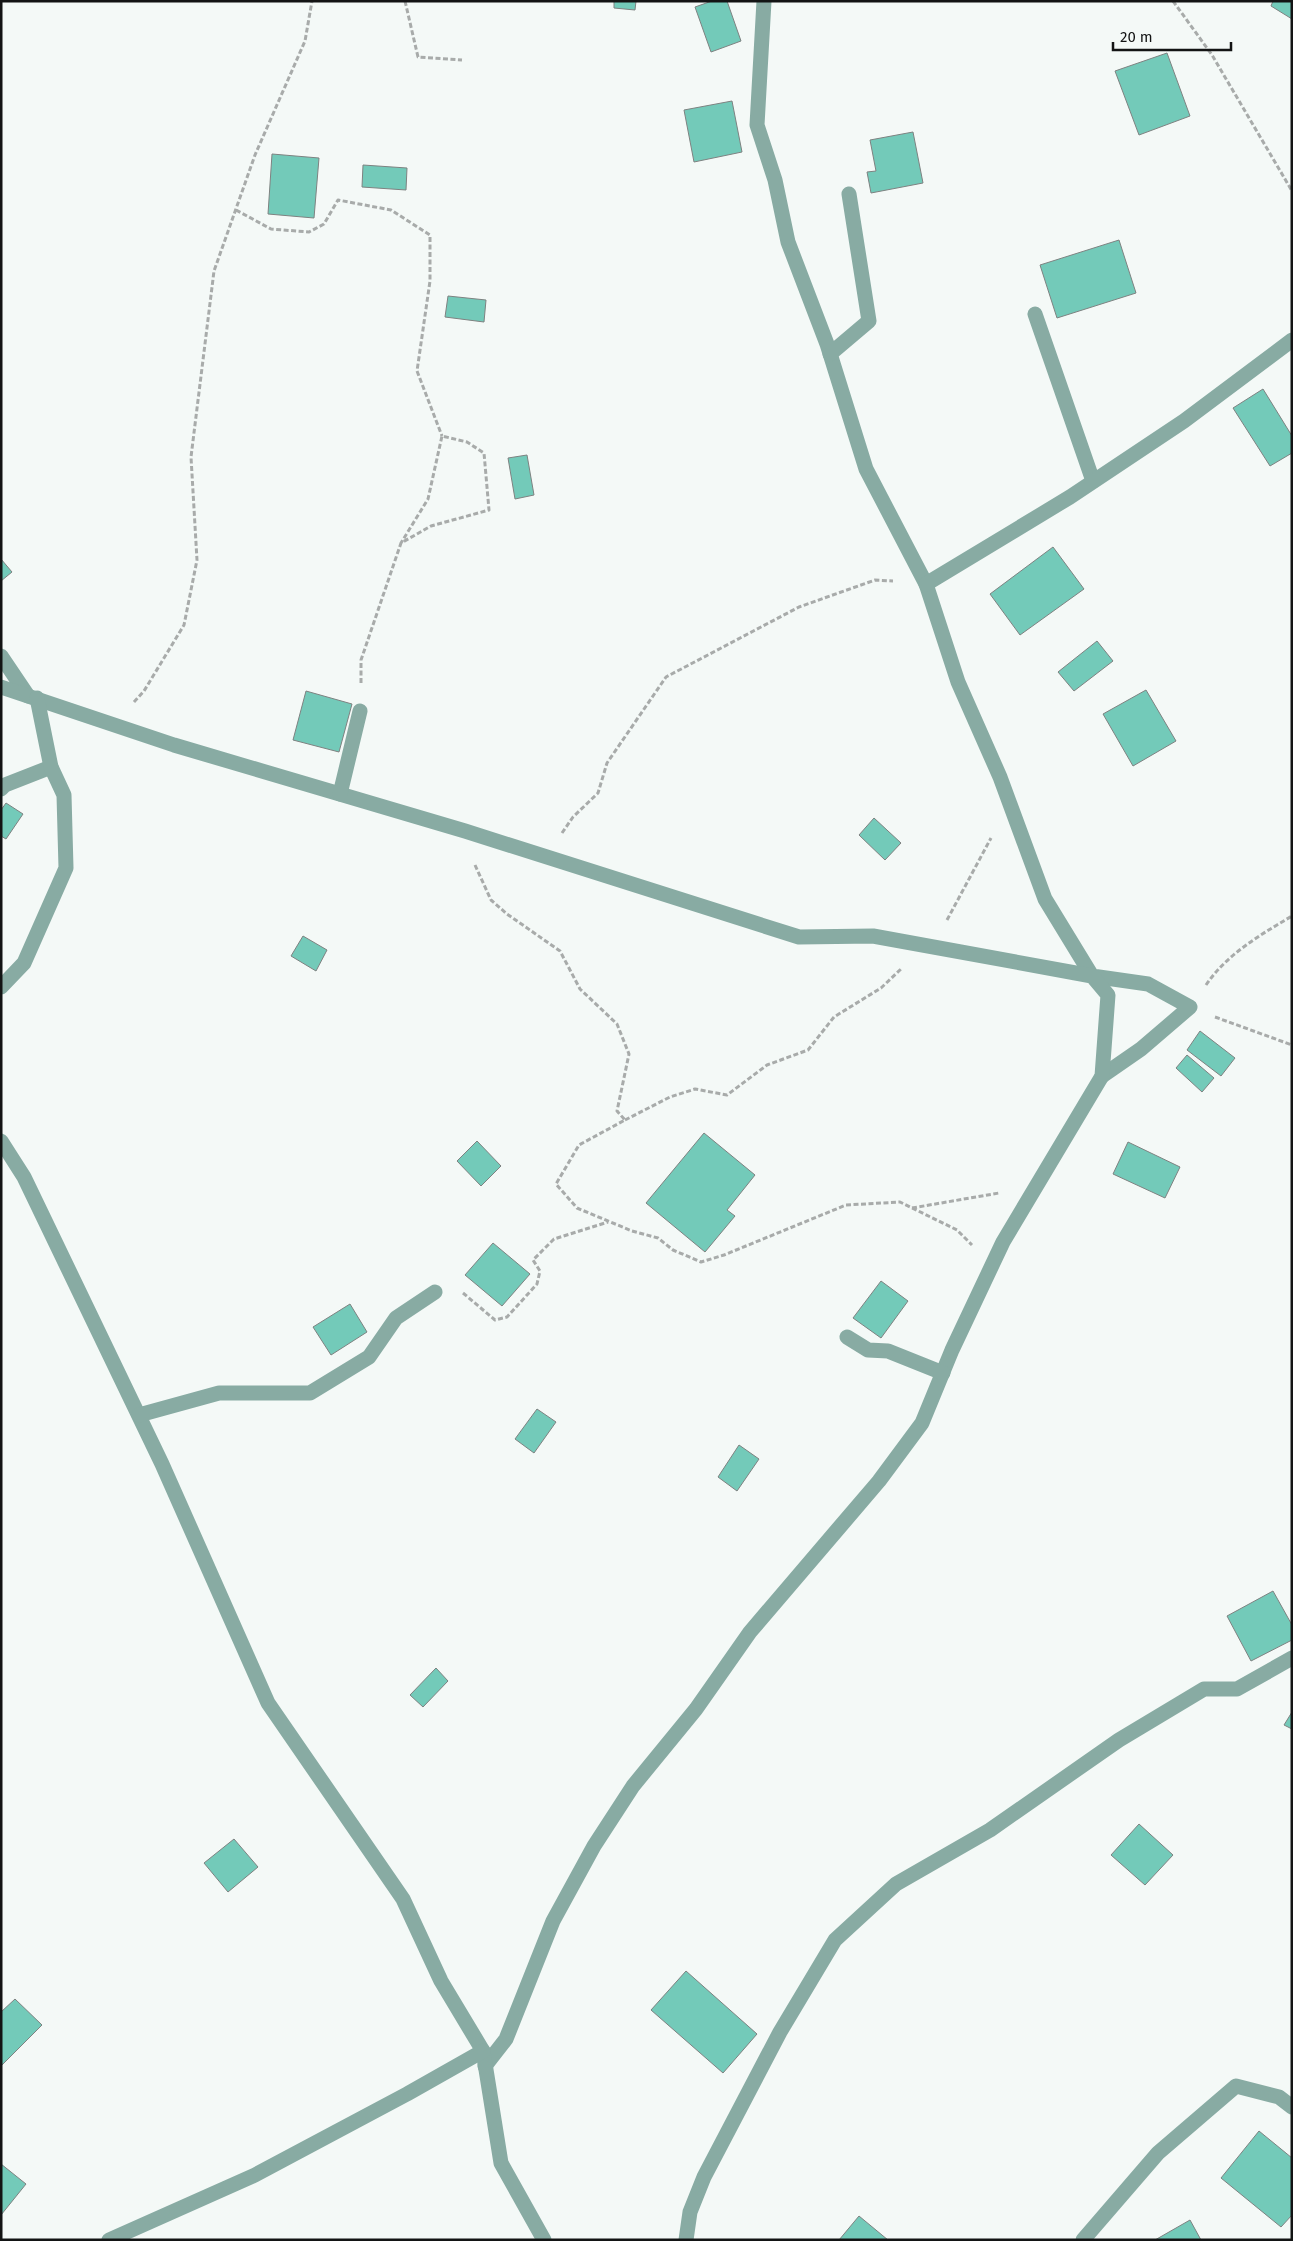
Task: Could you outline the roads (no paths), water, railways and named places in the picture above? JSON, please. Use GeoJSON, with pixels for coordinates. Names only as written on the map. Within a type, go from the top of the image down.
{"type":"FeatureCollection","features":[{"type":"Feature","properties":{"kind":"street"},"geometry":{"type":"LineString","coordinates":[[764,1],[757,125],[775,180],[788,242],[830,354],[866,469],[926,584],[958,682],[1011,805],[1045,899],[1092,976],[1108,995],[1102,1076]]}},
{"type":"Feature","properties":{"kind":"street"},"geometry":{"type":"LineString","coordinates":[[830,354],[869,322],[849,194]]}},
{"type":"Feature","properties":{"kind":"street"},"geometry":{"type":"LineString","coordinates":[[1035,314],[1093,482]]}},
{"type":"Feature","properties":{"kind":"street"},"geometry":{"type":"LineString","coordinates":[[926,584],[1093,482],[1184,421],[1292,340]]}},
{"type":"Feature","properties":{"kind":"street"},"geometry":{"type":"LineString","coordinates":[[1,656],[33,697],[51,767],[64,795],[66,868],[24,963],[1,988]]}},
{"type":"Feature","properties":{"kind":"street"},"geometry":{"type":"LineString","coordinates":[[1,687],[174,745],[454,828],[799,937],[873,936],[1092,976],[1148,984],[1190,1007],[1141,1049],[1102,1076],[1004,1242],[943,1373],[922,1423],[879,1481],[750,1632],[696,1709],[633,1786],[594,1846],[553,1921],[506,2039],[485,2066]]}},
{"type":"Feature","properties":{"kind":"street"},"geometry":{"type":"LineString","coordinates":[[340,794],[360,711]]}},
{"type":"Feature","properties":{"kind":"street"},"geometry":{"type":"LineString","coordinates":[[1,789],[5,785],[51,767]]}},
{"type":"Feature","properties":{"kind":"street"},"geometry":{"type":"LineString","coordinates":[[1,1141],[24,1177],[139,1415],[268,1703],[403,1899],[441,1981],[483,2051],[501,2163],[544,2240]]}},
{"type":"Feature","properties":{"kind":"street"},"geometry":{"type":"LineString","coordinates":[[139,1415],[218,1393],[310,1393],[369,1357],[396,1318],[435,1292]]}},
{"type":"Feature","properties":{"kind":"street"},"geometry":{"type":"LineString","coordinates":[[847,1337],[868,1350],[888,1351],[943,1373]]}},
{"type":"Feature","properties":{"kind":"street"},"geometry":{"type":"LineString","coordinates":[[686,2240],[690,2212],[704,2177],[780,2032],[835,1940],[896,1884],[990,1830],[1118,1740],[1204,1689],[1238,1689],[1292,1658]]}},
{"type":"Feature","properties":{"kind":"street"},"geometry":{"type":"LineString","coordinates":[[109,2240],[255,2175],[408,2094],[483,2051]]}},
{"type":"Feature","properties":{"kind":"street"},"geometry":{"type":"LineString","coordinates":[[1083,2240],[1158,2153],[1236,2086],[1279,2097],[1292,2107]]}}]}
